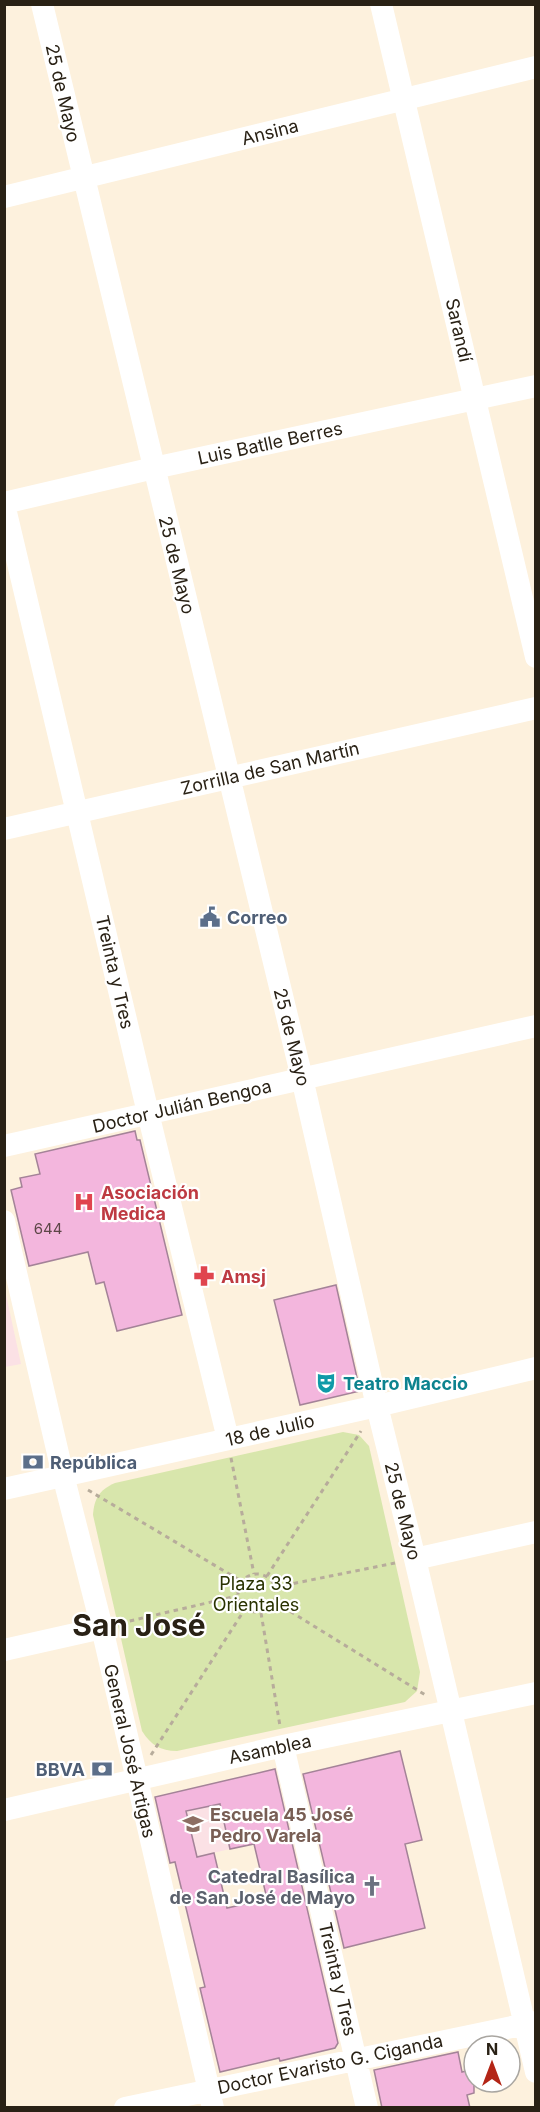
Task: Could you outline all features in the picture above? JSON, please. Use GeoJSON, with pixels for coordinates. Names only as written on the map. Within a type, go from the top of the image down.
{"type":"FeatureCollection","features":[{"type":"Feature","properties":{"kind":"street","name":"25 de Mayo"},"geometry":{"type":"LineString","coordinates":[[42,4],[302,1078],[377,1406],[530,2023],[536,2072]]}},
{"type":"Feature","properties":{"kind":"street","name":"Sarandí"},"geometry":{"type":"LineString","coordinates":[[381,4],[536,657]]}},
{"type":"Feature","properties":{"kind":"street","name":"Ansina"},"geometry":{"type":"LineString","coordinates":[[4,197],[536,67]]}},
{"type":"Feature","properties":{"kind":"street","name":"Luis Batlle Berres"},"geometry":{"type":"LineString","coordinates":[[4,504],[154,468],[536,387]]}},
{"type":"Feature","properties":{"kind":"street","name":"Treinta y Tres"},"geometry":{"type":"LineString","coordinates":[[4,504],[148,1113],[228,1439]]}},
{"type":"Feature","properties":{"kind":"street","name":"Zorrilla de San Martín"},"geometry":{"type":"LineString","coordinates":[[4,829],[536,708]]}},
{"type":"Feature","properties":{"kind":"street","name":"Doctor Julián Bengoa"},"geometry":{"type":"LineString","coordinates":[[4,1146],[536,1026]]}},
{"type":"Feature","properties":{"kind":"street","name":"General José Artigas"},"geometry":{"type":"LineString","coordinates":[[4,1221],[63,1475],[102,1628],[211,2098]]}},
{"type":"Feature","properties":{"kind":"street","name":"18 de Julio"},"geometry":{"type":"LineString","coordinates":[[4,1489],[536,1368]]}},
{"type":"Feature","properties":{"kind":"street"},"geometry":{"type":"LineString","coordinates":[[415,1559],[536,1532]]}},
{"type":"Feature","properties":{"kind":"street"},"geometry":{"type":"LineString","coordinates":[[4,1650],[102,1628]]}},
{"type":"Feature","properties":{"kind":"street","name":"Asamblea"},"geometry":{"type":"LineString","coordinates":[[4,1810],[283,1746],[536,1692]]}},
{"type":"Feature","properties":{"kind":"street","name":"Treinta y Tres"},"geometry":{"type":"LineString","coordinates":[[283,1746],[367,2108]]}},
{"type":"Feature","properties":{"kind":"street","name":"Doctor Evaristo G. Ciganda"},"geometry":{"type":"LineString","coordinates":[[125,2108],[211,2098],[356,2060],[530,2023]]}},
{"type":"Feature","properties":{"kind":"path"},"geometry":{"type":"LineString","coordinates":[[267,1576],[377,1406]]}},
{"type":"Feature","properties":{"kind":"path"},"geometry":{"type":"LineString","coordinates":[[228,1439],[254,1574]]}},
{"type":"Feature","properties":{"kind":"path"},"geometry":{"type":"LineString","coordinates":[[63,1475],[241,1581]]}},
{"type":"Feature","properties":{"kind":"path"},"geometry":{"type":"LineString","coordinates":[[276,1587],[415,1559]]}},
{"type":"Feature","properties":{"kind":"path"},"geometry":{"type":"LineString","coordinates":[[254,1574],[267,1576],[276,1587],[275,1602],[261,1613],[245,1609],[237,1596],[241,1581],[254,1574]]}},
{"type":"Feature","properties":{"kind":"path"},"geometry":{"type":"LineString","coordinates":[[102,1628],[237,1596]]}},
{"type":"Feature","properties":{"kind":"path"},"geometry":{"type":"LineString","coordinates":[[275,1602],[451,1710]]}},
{"type":"Feature","properties":{"kind":"path"},"geometry":{"type":"LineString","coordinates":[[136,1779],[245,1609]]}},
{"type":"Feature","properties":{"kind":"path"},"geometry":{"type":"LineString","coordinates":[[261,1613],[283,1746]]}},
{"type":"Feature","properties":{"kind":"shaded area"},"geometry":{"type":"Polygon","coordinates":[[[5,1290],[21,1364],[4,1367],[5,1290]]]}},
{"type":"Feature","properties":{"kind":"shaded area","name":"Escuela 45 José Pedro Varela"},"geometry":{"type":"Polygon","coordinates":[[[215,1783],[230,1849],[170,1863],[155,1797],[215,1783]]]}},
{"type":"Feature","properties":{"kind":"green space","name":"Plaza 33 Orientales"},"geometry":{"type":"Polygon","coordinates":[[[343,1432],[359,1435],[369,1446],[420,1672],[417,1691],[405,1702],[177,1751],[156,1746],[142,1731],[93,1515],[98,1496],[115,1483],[343,1432]]]}},
{"type":"Feature","properties":{"kind":"building","name":"Asociación Medica"},"geometry":{"type":"Polygon","coordinates":[[[135,1131],[137,1140],[140,1140],[182,1315],[117,1331],[104,1282],[96,1284],[88,1252],[29,1266],[11,1190],[22,1187],[20,1178],[40,1174],[35,1154],[135,1131]]]}},
{"type":"Feature","properties":{"kind":"building"},"geometry":{"type":"Polygon","coordinates":[[[336,1285],[360,1391],[300,1405],[274,1300],[336,1285]]]}},
{"type":"Feature","properties":{"kind":"building","name":"Catedral Basílica de San José de Mayo"},"geometry":{"type":"Polygon","coordinates":[[[400,1751],[422,1840],[405,1844],[425,1928],[344,1948],[303,1774],[400,1751]]]}},
{"type":"Feature","properties":{"kind":"building"},"geometry":{"type":"Polygon","coordinates":[[[275,1769],[338,2043],[335,2048],[220,2072],[200,1988],[205,1987],[175,1862],[170,1863],[155,1797],[275,1769]],[[220,1804],[186,1811],[197,1857],[214,1853],[227,1908],[267,1899],[254,1844],[230,1849],[220,1804]]]}},
{"type":"Feature","properties":{"kind":"building"},"geometry":{"type":"Polygon","coordinates":[[[458,2052],[462,2072],[462,2094],[470,2094],[467,2095],[470,2108],[382,2108],[374,2070],[458,2052]]]}},
{"type":"Feature","properties":{"kind":"place","name":"Correo"},"geometry":{"type":"Point","coordinates":[210,917]}},
{"type":"Feature","properties":{"kind":"place","name":"Asociación Medica"},"geometry":{"type":"Point","coordinates":[84,1202]}},
{"type":"Feature","properties":{"kind":"place","name":"Amsj"},"geometry":{"type":"Point","coordinates":[204,1276]}},
{"type":"Feature","properties":{"kind":"place","name":"Teatro Maccio"},"geometry":{"type":"Point","coordinates":[326,1383]}},
{"type":"Feature","properties":{"kind":"place","name":"República"},"geometry":{"type":"Point","coordinates":[33,1462]}},
{"type":"Feature","properties":{"kind":"place","name":"BBVA"},"geometry":{"type":"Point","coordinates":[102,1769]}},
{"type":"Feature","properties":{"kind":"place","name":"Escuela 45 José Pedro Varela"},"geometry":{"type":"Point","coordinates":[193,1824]}},
{"type":"Feature","properties":{"kind":"place","name":"Catedral Basílica de San José de Mayo"},"geometry":{"type":"Point","coordinates":[372,1886]}},
{"type":"Feature","properties":{"kind":"district","name":"San José"},"geometry":{"type":"Point","coordinates":[139,1625]}}]}
